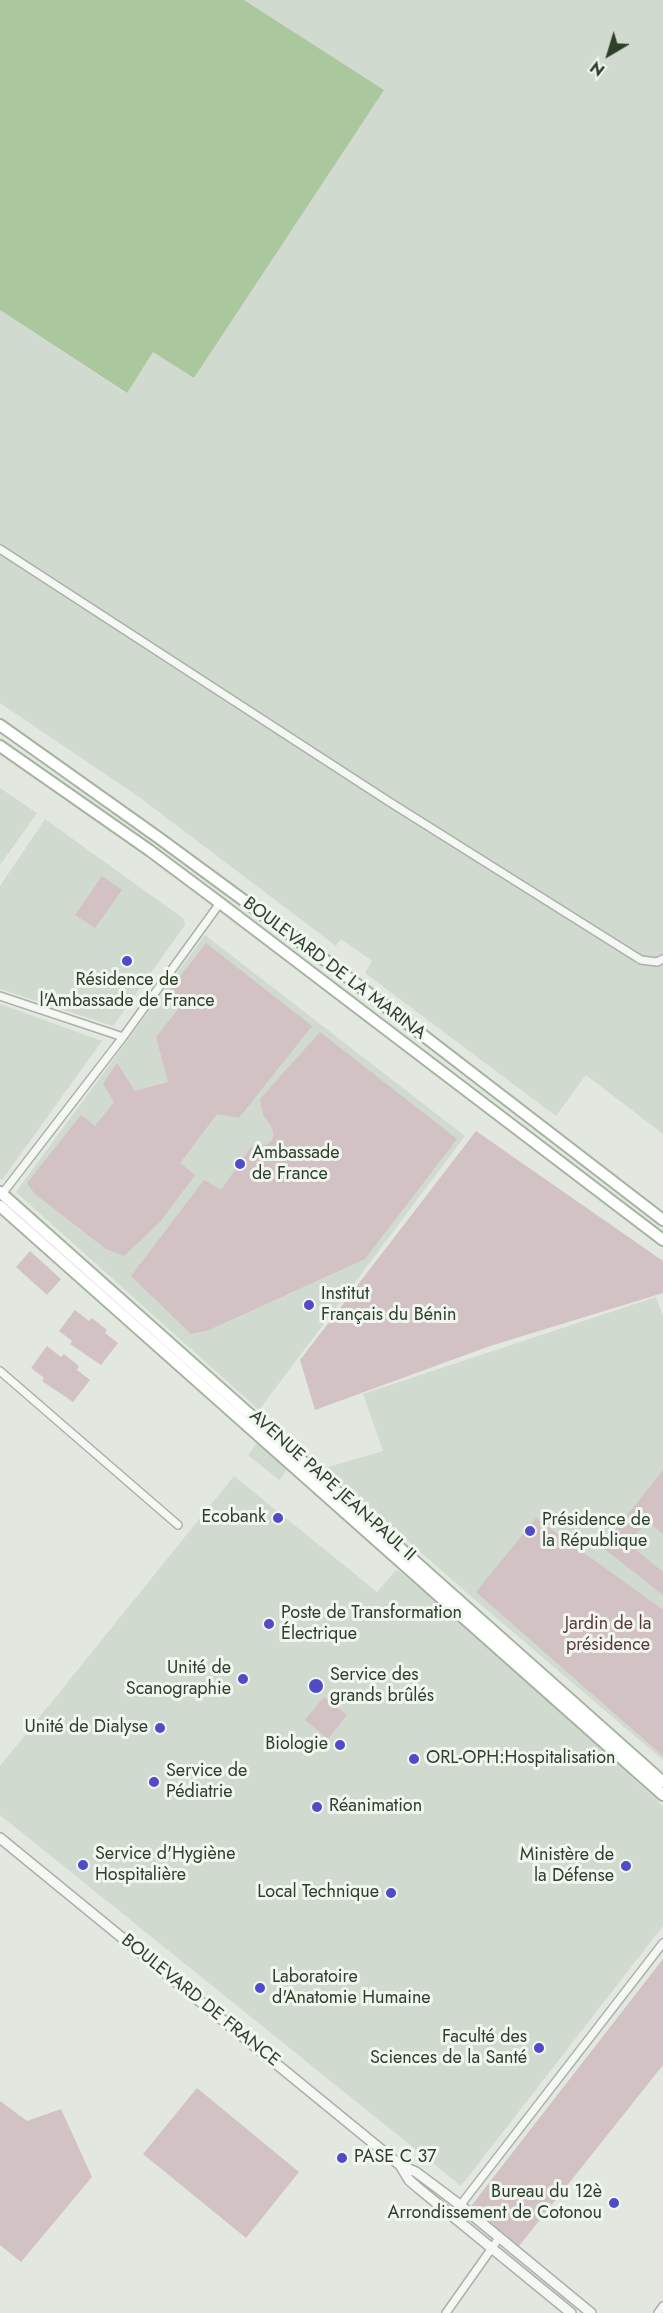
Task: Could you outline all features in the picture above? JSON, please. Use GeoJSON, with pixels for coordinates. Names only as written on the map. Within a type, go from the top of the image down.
{"type":"FeatureCollection","features":[{"type":"Feature","properties":{"kind":"main road","name":"BOULEVARD DE LA MARINA"},"geometry":{"type":"LineString","coordinates":[[0,725],[333,966],[663,1220]]}},
{"type":"Feature","properties":{"kind":"main road","name":"BOULEVARD DE LA MARINA"},"geometry":{"type":"LineString","coordinates":[[0,746],[149,850],[663,1240]]}},
{"type":"Feature","properties":{"kind":"main road","name":"AVENUE PAPE JEAN-PAUL II"},"geometry":{"type":"LineString","coordinates":[[1,1193],[663,1794]]}},
{"type":"Feature","properties":{"kind":"main road","name":"AVENUE PAPE JEAN-PAUL II"},"geometry":{"type":"LineString","coordinates":[[0,1206],[663,1782]]}},
{"type":"Feature","properties":{"kind":"street"},"geometry":{"type":"LineString","coordinates":[[0,549],[388,801],[642,960],[657,962],[663,959]]}},
{"type":"Feature","properties":{"kind":"street"},"geometry":{"type":"LineString","coordinates":[[1,1193],[123,1037],[220,903]]}},
{"type":"Feature","properties":{"kind":"street"},"geometry":{"type":"LineString","coordinates":[[0,996],[123,1037]]}},
{"type":"Feature","properties":{"kind":"street"},"geometry":{"type":"LineString","coordinates":[[0,1371],[178,1525]]}},
{"type":"Feature","properties":{"kind":"street","name":"BOULEVARD DE FRANCE"},"geometry":{"type":"LineString","coordinates":[[0,1838],[400,2165],[416,2172],[460,2205],[591,2313]]}},
{"type":"Feature","properties":{"kind":"street"},"geometry":{"type":"LineString","coordinates":[[452,2216],[663,1943]]}},
{"type":"Feature","properties":{"kind":"street","name":"BOULEVARD DE FRANCE"},"geometry":{"type":"LineString","coordinates":[[400,2165],[409,2180],[571,2313]]}},
{"type":"Feature","properties":{"kind":"street"},"geometry":{"type":"LineString","coordinates":[[446,2313],[499,2238]]}},
{"type":"Feature","properties":{"kind":"street"},"geometry":{"type":"LineString","coordinates":[[658,2313],[663,2306]]}},
{"type":"Feature","properties":{"kind":"shaded area"},"geometry":{"type":"Polygon","coordinates":[[[0,0],[244,0],[384,90],[194,378],[153,352],[127,393],[0,310],[0,0]]]}},
{"type":"Feature","properties":{"kind":"shaded area"},"geometry":{"type":"Polygon","coordinates":[[[244,0],[663,0],[663,1134],[586,1075],[556,1116],[365,973],[372,961],[341,939],[336,946],[139,797],[0,703],[0,310],[126,393],[153,352],[194,378],[383,90],[244,0]]]}},
{"type":"Feature","properties":{"kind":"shaded area"},"geometry":{"type":"Polygon","coordinates":[[[0,788],[37,813],[0,865],[0,788]]]}},
{"type":"Feature","properties":{"kind":"shaded area"},"geometry":{"type":"Polygon","coordinates":[[[45,819],[184,919],[185,925],[113,1026],[0,989],[0,886],[45,819]]]}},
{"type":"Feature","properties":{"kind":"shaded area","name":"Ambassade de France"},"geometry":{"type":"Polygon","coordinates":[[[205,935],[465,1136],[259,1410],[16,1192],[205,935]]]}},
{"type":"Feature","properties":{"kind":"shaded area"},"geometry":{"type":"Polygon","coordinates":[[[0,1004],[102,1041],[2,1180],[0,1178],[0,1004]]]}},
{"type":"Feature","properties":{"kind":"shaded area","name":"Présidence de la République"},"geometry":{"type":"Polygon","coordinates":[[[656,1297],[663,1316],[663,1760],[325,1468],[383,1451],[363,1394],[656,1297]]]}},
{"type":"Feature","properties":{"kind":"shaded area"},"geometry":{"type":"Polygon","coordinates":[[[259,1440],[289,1467],[279,1480],[248,1455],[259,1440]]]}},
{"type":"Feature","properties":{"kind":"shaded area"},"geometry":{"type":"Polygon","coordinates":[[[234,1476],[377,1592],[396,1570],[399,1571],[485,1642],[663,1806],[663,1926],[461,2186],[0,1815],[0,1766],[234,1476]]]}},
{"type":"Feature","properties":{"kind":"green space"},"geometry":{"type":"Polygon","coordinates":[[[102,876],[122,890],[95,928],[75,915],[102,876]]]}},
{"type":"Feature","properties":{"kind":"green space"},"geometry":{"type":"Polygon","coordinates":[[[206,943],[312,1026],[239,1118],[217,1114],[180,1163],[195,1175],[159,1223],[124,1256],[106,1249],[35,1194],[27,1183],[81,1115],[95,1126],[114,1102],[103,1084],[117,1063],[135,1091],[168,1082],[156,1037],[183,1003],[168,992],[206,943]]]}},
{"type":"Feature","properties":{"kind":"green space"},"geometry":{"type":"Polygon","coordinates":[[[320,1032],[457,1139],[365,1259],[209,1330],[191,1334],[131,1276],[204,1180],[221,1190],[251,1147],[266,1145],[272,1140],[273,1131],[264,1116],[260,1099],[320,1032]]]}},
{"type":"Feature","properties":{"kind":"green space"},"geometry":{"type":"Polygon","coordinates":[[[476,1131],[663,1261],[663,1293],[490,1346],[315,1410],[300,1360],[476,1131]]]}},
{"type":"Feature","properties":{"kind":"green space"},"geometry":{"type":"Polygon","coordinates":[[[30,1251],[61,1279],[47,1295],[16,1267],[30,1251]]]}},
{"type":"Feature","properties":{"kind":"green space"},"geometry":{"type":"Polygon","coordinates":[[[75,1310],[89,1321],[92,1318],[107,1330],[105,1333],[118,1343],[101,1365],[70,1344],[72,1341],[59,1331],[75,1310]]]}},
{"type":"Feature","properties":{"kind":"green space"},"geometry":{"type":"Polygon","coordinates":[[[47,1346],[61,1357],[64,1354],[79,1366],[77,1370],[90,1380],[73,1402],[42,1381],[44,1378],[31,1368],[47,1346]]]}},
{"type":"Feature","properties":{"kind":"green space"},"geometry":{"type":"Polygon","coordinates":[[[663,1470],[663,1534],[647,1521],[629,1544],[663,1572],[663,1595],[602,1547],[663,1470]]]}},
{"type":"Feature","properties":{"kind":"green space","name":"Jardin de la présidence"},"geometry":{"type":"Polygon","coordinates":[[[536,1518],[663,1610],[663,1756],[476,1592],[536,1518]]]}},
{"type":"Feature","properties":{"kind":"green space"},"geometry":{"type":"Polygon","coordinates":[[[324,1697],[347,1715],[328,1739],[305,1720],[324,1697]]]}},
{"type":"Feature","properties":{"kind":"green space"},"geometry":{"type":"Polygon","coordinates":[[[663,1959],[663,2065],[519,2246],[471,2206],[663,1959]]]}},
{"type":"Feature","properties":{"kind":"green space"},"geometry":{"type":"Polygon","coordinates":[[[197,2088],[299,2172],[246,2238],[143,2154],[197,2088]]]}},
{"type":"Feature","properties":{"kind":"green space"},"geometry":{"type":"Polygon","coordinates":[[[0,2101],[27,2121],[61,2109],[92,2177],[21,2262],[0,2245],[0,2101]]]}},
{"type":"Feature","properties":{"kind":"place","name":"Résidence de l'Ambassade de France"},"geometry":{"type":"Point","coordinates":[127,961]}},
{"type":"Feature","properties":{"kind":"place","name":"Ambassade de France"},"geometry":{"type":"Point","coordinates":[240,1164]}},
{"type":"Feature","properties":{"kind":"place","name":"Institut Français du Bénin"},"geometry":{"type":"Point","coordinates":[309,1305]}},
{"type":"Feature","properties":{"kind":"place","name":"Ecobank"},"geometry":{"type":"Point","coordinates":[278,1518]}},
{"type":"Feature","properties":{"kind":"place","name":"Présidence de la République"},"geometry":{"type":"Point","coordinates":[530,1531]}},
{"type":"Feature","properties":{"kind":"place","name":"Poste de Transformation Électrique"},"geometry":{"type":"Point","coordinates":[269,1624]}},
{"type":"Feature","properties":{"kind":"place","name":"Unité de Scanographie"},"geometry":{"type":"Point","coordinates":[243,1679]}},
{"type":"Feature","properties":{"kind":"place","name":"Service des grands brûlés"},"geometry":{"type":"Point","coordinates":[316,1686]}},
{"type":"Feature","properties":{"kind":"place","name":"Unité de Dialyse"},"geometry":{"type":"Point","coordinates":[160,1728]}},
{"type":"Feature","properties":{"kind":"place","name":"Biologie"},"geometry":{"type":"Point","coordinates":[340,1745]}},
{"type":"Feature","properties":{"kind":"place","name":"ORL-OPH:Hospitalisation"},"geometry":{"type":"Point","coordinates":[414,1759]}},
{"type":"Feature","properties":{"kind":"place","name":"Service de Pédiatrie"},"geometry":{"type":"Point","coordinates":[154,1782]}},
{"type":"Feature","properties":{"kind":"place","name":"Réanimation"},"geometry":{"type":"Point","coordinates":[317,1807]}},
{"type":"Feature","properties":{"kind":"place","name":"Service d'Hygiène Hospitalière"},"geometry":{"type":"Point","coordinates":[83,1865]}},
{"type":"Feature","properties":{"kind":"place","name":"Ministère de la Défense"},"geometry":{"type":"Point","coordinates":[626,1866]}},
{"type":"Feature","properties":{"kind":"place","name":"Local Technique"},"geometry":{"type":"Point","coordinates":[391,1893]}},
{"type":"Feature","properties":{"kind":"place","name":"Laboratoire d'Anatomie Humaine"},"geometry":{"type":"Point","coordinates":[260,1988]}},
{"type":"Feature","properties":{"kind":"place","name":"Faculté des Sciences de la Santé"},"geometry":{"type":"Point","coordinates":[539,2048]}},
{"type":"Feature","properties":{"kind":"place","name":"PASE C 37"},"geometry":{"type":"Point","coordinates":[342,2158]}},
{"type":"Feature","properties":{"kind":"place","name":"Bureau du 12è Arrondissement de Cotonou"},"geometry":{"type":"Point","coordinates":[614,2203]}}]}
